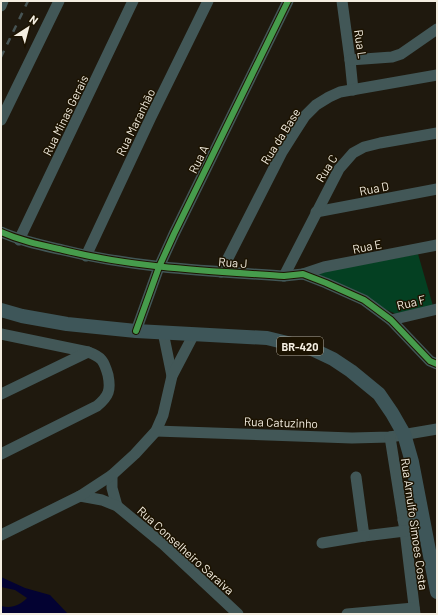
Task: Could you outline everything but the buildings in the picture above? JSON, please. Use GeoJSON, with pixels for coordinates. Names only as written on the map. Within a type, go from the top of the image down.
{"type":"FeatureCollection","features":[{"type":"Feature","properties":{"kind":"main road","name":"BR-420"},"geometry":{"type":"LineString","coordinates":[[1,310],[22,316],[67,324],[136,331],[267,338],[312,349],[334,359],[379,394],[404,434],[412,462],[437,592]]}},
{"type":"Feature","properties":{"kind":"street"},"geometry":{"type":"LineString","coordinates":[[1,6],[3,1]]}},
{"type":"Feature","properties":{"kind":"street"},"geometry":{"type":"LineString","coordinates":[[1,120],[59,1]]}},
{"type":"Feature","properties":{"kind":"street","name":"Rua Minas Gerais"},"geometry":{"type":"LineString","coordinates":[[19,240],[133,1]]}},
{"type":"Feature","properties":{"kind":"street","name":"Rua Maranhão"},"geometry":{"type":"LineString","coordinates":[[86,256],[151,117],[208,1]]}},
{"type":"Feature","properties":{"kind":"street","name":"Rua A"},"geometry":{"type":"LineString","coordinates":[[136,331],[159,267],[174,234],[288,1]]}},
{"type":"Feature","properties":{"kind":"street","name":"Rua L"},"geometry":{"type":"LineString","coordinates":[[342,1],[353,90]]}},
{"type":"Feature","properties":{"kind":"street"},"geometry":{"type":"LineString","coordinates":[[350,60],[392,58],[401,54],[437,29]]}},
{"type":"Feature","properties":{"kind":"street","name":"Rua da Base"},"geometry":{"type":"LineString","coordinates":[[221,272],[282,152],[306,116],[316,105],[340,92],[437,75]]}},
{"type":"Feature","properties":{"kind":"street","name":"Rua C"},"geometry":{"type":"LineString","coordinates":[[284,276],[339,169],[353,152],[364,147],[437,132]]}},
{"type":"Feature","properties":{"kind":"street","name":"Rua D"},"geometry":{"type":"LineString","coordinates":[[316,212],[437,189]]}},
{"type":"Feature","properties":{"kind":"street","name":"Rua J"},"geometry":{"type":"LineString","coordinates":[[1,232],[19,240],[86,256],[159,267],[284,276],[303,274],[364,300],[391,320],[430,361],[437,364]]}},
{"type":"Feature","properties":{"kind":"street","name":"Rua E"},"geometry":{"type":"LineString","coordinates":[[303,274],[324,267],[437,245]]}},
{"type":"Feature","properties":{"kind":"street","name":"Rua F"},"geometry":{"type":"LineString","coordinates":[[391,320],[437,309]]}},
{"type":"Feature","properties":{"kind":"street"},"geometry":{"type":"LineString","coordinates":[[163,332],[172,376]]}},
{"type":"Feature","properties":{"kind":"street"},"geometry":{"type":"LineString","coordinates":[[1,334],[97,355],[103,360],[110,385],[106,398],[97,406],[1,454]]}},
{"type":"Feature","properties":{"kind":"street"},"geometry":{"type":"LineString","coordinates":[[1,535],[80,496],[112,476],[135,454],[156,431],[163,415],[172,376],[194,334]]}},
{"type":"Feature","properties":{"kind":"street"},"geometry":{"type":"LineString","coordinates":[[1,394],[88,352]]}},
{"type":"Feature","properties":{"kind":"street","name":"Rua Catuzinho"},"geometry":{"type":"LineString","coordinates":[[156,431],[390,438],[404,434],[437,429]]}},
{"type":"Feature","properties":{"kind":"street","name":"Rua Arnulfo Simoes Costa"},"geometry":{"type":"LineString","coordinates":[[390,438],[405,531],[414,611]]}},
{"type":"Feature","properties":{"kind":"street"},"geometry":{"type":"LineString","coordinates":[[112,476],[112,488],[116,506]]}},
{"type":"Feature","properties":{"kind":"street"},"geometry":{"type":"LineString","coordinates":[[356,477],[364,536]]}},
{"type":"Feature","properties":{"kind":"street","name":"Rua Conselheiro Saraiva"},"geometry":{"type":"LineString","coordinates":[[80,496],[102,500],[116,506],[163,544],[238,614]]}},
{"type":"Feature","properties":{"kind":"street"},"geometry":{"type":"LineString","coordinates":[[403,520],[423,516]]}},
{"type":"Feature","properties":{"kind":"street"},"geometry":{"type":"LineString","coordinates":[[322,543],[405,531]]}},
{"type":"Feature","properties":{"kind":"street"},"geometry":{"type":"LineString","coordinates":[[347,614],[414,611]]}},
{"type":"Feature","properties":{"kind":"green space"},"geometry":{"type":"Polygon","coordinates":[[[418,254],[433,306],[396,314],[317,278],[317,273],[418,254]]]}},
{"type":"Feature","properties":{"kind":"shaded area"},"geometry":{"type":"Polygon","coordinates":[[[1,577],[25,588],[50,595],[68,614],[1,614],[1,606],[16,606],[27,598],[15,590],[1,587],[1,577]]]}},
{"type":"Feature","properties":{"kind":"railway"},"geometry":{"type":"LineString","coordinates":[[1,57],[28,1]]}},
{"type":"Feature","properties":{"kind":"cycle path"},"geometry":{"type":"LineString","coordinates":[[136,331],[159,267],[174,234],[288,1]]}},
{"type":"Feature","properties":{"kind":"cycle path"},"geometry":{"type":"LineString","coordinates":[[1,232],[24,240],[90,256],[145,265],[284,276],[303,274],[364,300],[391,320],[430,361],[437,364]]}}]}
